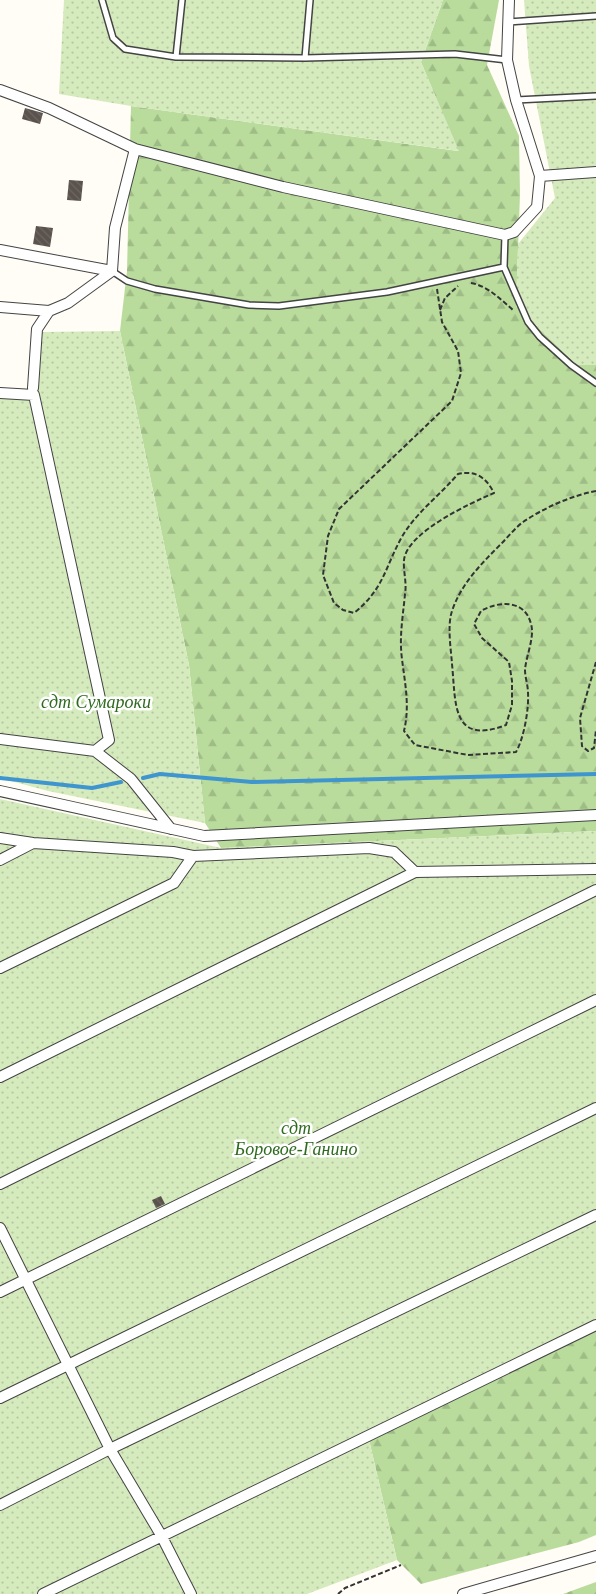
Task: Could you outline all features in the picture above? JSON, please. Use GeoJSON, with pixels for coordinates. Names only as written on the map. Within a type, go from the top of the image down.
{"type":"FeatureCollection","features":[{"type":"Feature","properties":{"kind":"street"},"geometry":{"type":"LineString","coordinates":[[0,90],[49,108],[135,149],[283,187],[505,236],[514,232],[537,207],[540,176],[516,100],[507,60],[509,0]]}},
{"type":"Feature","properties":{"kind":"street"},"geometry":{"type":"LineString","coordinates":[[0,307],[49,311],[68,303],[112,271],[115,228],[135,149]]}},
{"type":"Feature","properties":{"kind":"street"},"geometry":{"type":"LineString","coordinates":[[540,176],[596,172]]}},
{"type":"Feature","properties":{"kind":"street"},"geometry":{"type":"LineString","coordinates":[[0,250],[112,271]]}},
{"type":"Feature","properties":{"kind":"street"},"geometry":{"type":"LineString","coordinates":[[33,388],[37,329],[49,311]]}},
{"type":"Feature","properties":{"kind":"street"},"geometry":{"type":"LineString","coordinates":[[0,393],[34,395],[109,740],[95,751]]}},
{"type":"Feature","properties":{"kind":"street"},"geometry":{"type":"LineString","coordinates":[[0,739],[95,751],[131,779],[171,829]]}},
{"type":"Feature","properties":{"kind":"street"},"geometry":{"type":"LineString","coordinates":[[0,791],[204,836],[596,816]]}},
{"type":"Feature","properties":{"kind":"street"},"geometry":{"type":"LineString","coordinates":[[0,838],[33,843],[173,852],[193,856],[369,848],[394,852],[415,872]]}},
{"type":"Feature","properties":{"kind":"street"},"geometry":{"type":"LineString","coordinates":[[0,860],[33,843]]}},
{"type":"Feature","properties":{"kind":"street"},"geometry":{"type":"LineString","coordinates":[[0,968],[174,883],[193,856]]}},
{"type":"Feature","properties":{"kind":"street"},"geometry":{"type":"LineString","coordinates":[[0,1077],[415,872],[596,869]]}},
{"type":"Feature","properties":{"kind":"street"},"geometry":{"type":"LineString","coordinates":[[0,1184],[596,890]]}},
{"type":"Feature","properties":{"kind":"street"},"geometry":{"type":"LineString","coordinates":[[0,1292],[596,1000]]}},
{"type":"Feature","properties":{"kind":"street"},"geometry":{"type":"LineString","coordinates":[[0,1398],[596,1108]]}},
{"type":"Feature","properties":{"kind":"street"},"geometry":{"type":"LineString","coordinates":[[0,1505],[110,1449],[596,1215]]}},
{"type":"Feature","properties":{"kind":"street"},"geometry":{"type":"LineString","coordinates":[[0,1228],[110,1449],[161,1535],[191,1594]]}},
{"type":"Feature","properties":{"kind":"street"},"geometry":{"type":"LineString","coordinates":[[44,1594],[161,1535],[596,1325]]}},
{"type":"Feature","properties":{"kind":"street"},"geometry":{"type":"LineString","coordinates":[[463,1594],[596,1556]]}},
{"type":"Feature","properties":{"kind":"lane"},"geometry":{"type":"LineString","coordinates":[[102,0],[113,38],[125,50],[176,57],[305,58],[455,54],[507,60]]}},
{"type":"Feature","properties":{"kind":"lane"},"geometry":{"type":"LineString","coordinates":[[176,57],[182,0]]}},
{"type":"Feature","properties":{"kind":"lane"},"geometry":{"type":"LineString","coordinates":[[305,58],[310,0]]}},
{"type":"Feature","properties":{"kind":"lane"},"geometry":{"type":"LineString","coordinates":[[507,22],[596,16]]}},
{"type":"Feature","properties":{"kind":"lane"},"geometry":{"type":"LineString","coordinates":[[516,100],[596,96]]}},
{"type":"Feature","properties":{"kind":"lane"},"geometry":{"type":"LineString","coordinates":[[505,236],[504,267],[528,322],[540,337],[571,365],[596,383]]}},
{"type":"Feature","properties":{"kind":"lane"},"geometry":{"type":"LineString","coordinates":[[112,271],[127,281],[155,288],[250,305],[279,306],[340,299],[436,282],[504,267]]}},
{"type":"Feature","properties":{"kind":"path"},"geometry":{"type":"LineString","coordinates":[[436,282],[442,322],[454,342],[459,358],[461,373],[452,401],[339,508],[328,536],[324,575],[334,603],[343,610],[354,613],[370,600],[383,580],[404,535],[458,474],[469,471],[479,475],[489,483],[494,493],[459,509],[435,525],[411,545],[404,558],[406,584],[400,640],[408,694],[404,731],[415,745],[468,755],[516,752],[523,739],[525,727],[529,694],[525,672],[532,625],[526,614],[516,605],[505,603],[481,612],[474,624],[482,638],[509,662],[512,680],[512,705],[506,725],[491,731],[476,730],[460,720],[453,700],[451,613],[461,590],[474,571],[521,524],[553,505],[596,491]]}},
{"type":"Feature","properties":{"kind":"path"},"geometry":{"type":"LineString","coordinates":[[440,310],[445,298],[462,283]]}},
{"type":"Feature","properties":{"kind":"path"},"geometry":{"type":"LineString","coordinates":[[469,283],[480,284],[528,322]]}},
{"type":"Feature","properties":{"kind":"path"},"geometry":{"type":"LineString","coordinates":[[596,662],[580,718],[582,746],[588,751],[594,748],[596,730]]}},
{"type":"Feature","properties":{"kind":"path"},"geometry":{"type":"LineString","coordinates":[[338,1594],[345,1588],[402,1565]]}},
{"type":"Feature","properties":{"kind":"green space"},"geometry":{"type":"Polygon","coordinates":[[[64,0],[443,0],[421,62],[459,151],[131,106],[59,94],[64,0]]]}},
{"type":"Feature","properties":{"kind":"green space"},"geometry":{"type":"Polygon","coordinates":[[[443,0],[499,0],[487,65],[519,136],[520,194],[516,306],[577,365],[596,365],[596,831],[221,848],[205,823],[189,665],[120,331],[127,271],[131,106],[458,151],[421,62],[443,0]]]}},
{"type":"Feature","properties":{"kind":"green space"},"geometry":{"type":"Polygon","coordinates":[[[524,0],[596,0],[596,365],[577,365],[516,306],[518,244],[555,198],[529,66],[524,0]]]}},
{"type":"Feature","properties":{"kind":"green space","name":"сдт Сумароки"},"geometry":{"type":"Polygon","coordinates":[[[120,331],[189,665],[205,823],[48,791],[0,778],[0,393],[34,395],[42,332],[120,331]]]}},
{"type":"Feature","properties":{"kind":"green space","name":"сдт Боровое-Ганино"},"geometry":{"type":"Polygon","coordinates":[[[0,799],[221,848],[596,831],[596,1325],[367,1431],[397,1560],[307,1594],[0,1594],[0,799]]]}},
{"type":"Feature","properties":{"kind":"green space"},"geometry":{"type":"Polygon","coordinates":[[[596,1325],[596,1535],[579,1542],[421,1584],[397,1560],[367,1431],[596,1325]]]}},
{"type":"Feature","properties":{"kind":"green space"},"geometry":{"type":"Polygon","coordinates":[[[596,1582],[596,1594],[563,1594],[596,1582]]]}},
{"type":"Feature","properties":{"kind":"building"},"geometry":{"type":"Polygon","coordinates":[[[25,108],[43,113],[40,124],[22,119],[25,108]]]}},
{"type":"Feature","properties":{"kind":"building"},"geometry":{"type":"Polygon","coordinates":[[[69,180],[83,181],[81,201],[67,200],[69,180]]]}},
{"type":"Feature","properties":{"kind":"building"},"geometry":{"type":"Polygon","coordinates":[[[36,226],[53,228],[50,247],[33,244],[36,226]]]}},
{"type":"Feature","properties":{"kind":"building"},"geometry":{"type":"Polygon","coordinates":[[[161,1196],[165,1204],[156,1208],[152,1200],[161,1196]]]}},
{"type":"Feature","properties":{"kind":"waterway"},"geometry":{"type":"LineString","coordinates":[[143,778],[160,774],[252,782],[596,774]]}},
{"type":"Feature","properties":{"kind":"waterway"},"geometry":{"type":"LineString","coordinates":[[0,778],[92,788],[121,782]]}}]}
